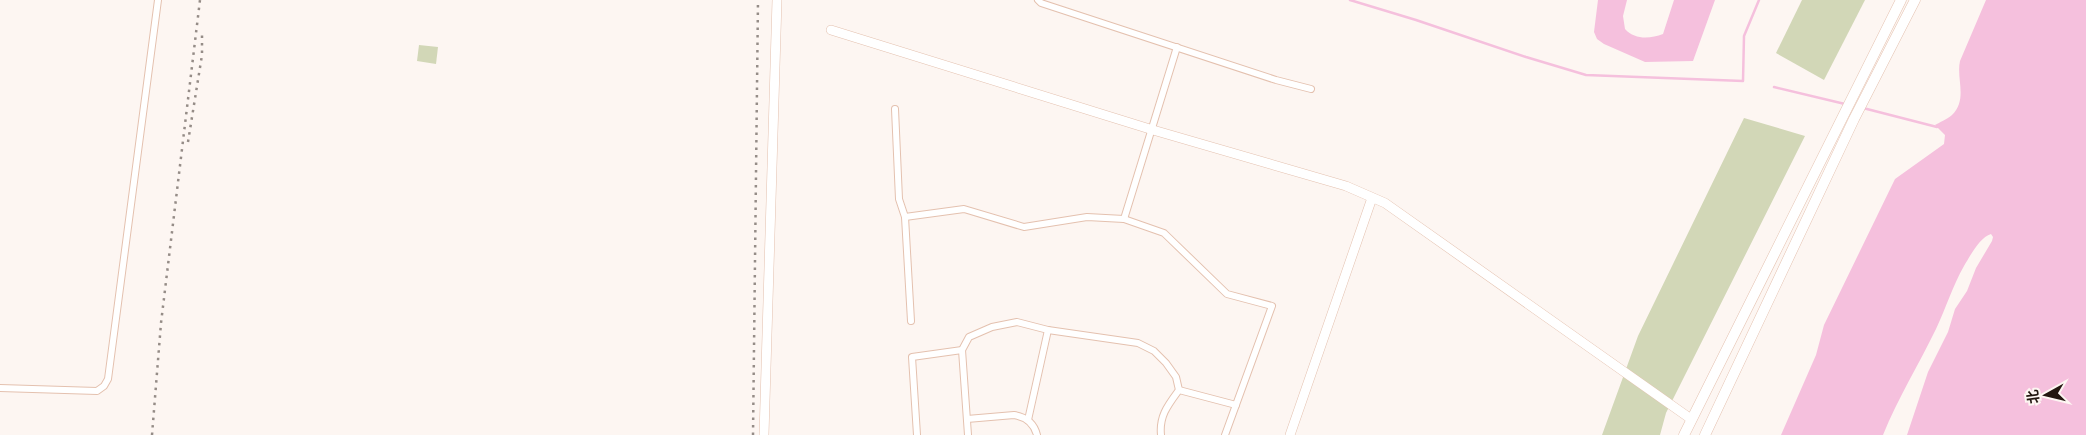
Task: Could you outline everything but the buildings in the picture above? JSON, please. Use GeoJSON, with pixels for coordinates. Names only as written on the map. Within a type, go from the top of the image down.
{"type":"FeatureCollection","features":[{"type":"Feature","properties":{"kind":"main road"},"geometry":{"type":"LineString","coordinates":[[1684,435],[1901,0]]}},
{"type":"Feature","properties":{"kind":"main road"},"geometry":{"type":"LineString","coordinates":[[1705,435],[1856,115],[1914,0]]}},
{"type":"Feature","properties":{"kind":"street"},"geometry":{"type":"LineString","coordinates":[[0,388],[97,391],[108,380],[158,0]]}},
{"type":"Feature","properties":{"kind":"street"},"geometry":{"type":"LineString","coordinates":[[764,435],[777,0]]}},
{"type":"Feature","properties":{"kind":"street"},"geometry":{"type":"LineString","coordinates":[[1038,0],[1276,80],[1311,89]]}},
{"type":"Feature","properties":{"kind":"street"},"geometry":{"type":"LineString","coordinates":[[831,30],[1153,130],[1346,186],[1385,203],[1691,419]]}},
{"type":"Feature","properties":{"kind":"street"},"geometry":{"type":"LineString","coordinates":[[1124,219],[1153,130],[1177,47]]}},
{"type":"Feature","properties":{"kind":"street"},"geometry":{"type":"LineString","coordinates":[[895,109],[899,199],[905,217],[911,320]]}},
{"type":"Feature","properties":{"kind":"street"},"geometry":{"type":"LineString","coordinates":[[1290,435],[1372,198]]}},
{"type":"Feature","properties":{"kind":"street"},"geometry":{"type":"LineString","coordinates":[[905,217],[964,210],[1024,227],[1087,217],[1124,219],[1164,233],[1227,294],[1272,306],[1226,435]]}},
{"type":"Feature","properties":{"kind":"street"},"geometry":{"type":"LineString","coordinates":[[968,435],[962,350],[969,337],[992,327],[1018,322],[1048,330],[1138,343],[1154,351],[1176,377],[1179,390],[1163,412],[1160,425],[1161,435]]}},
{"type":"Feature","properties":{"kind":"street"},"geometry":{"type":"LineString","coordinates":[[1028,420],[1048,330]]}},
{"type":"Feature","properties":{"kind":"street"},"geometry":{"type":"LineString","coordinates":[[917,435],[912,357],[962,350]]}},
{"type":"Feature","properties":{"kind":"street"},"geometry":{"type":"LineString","coordinates":[[1179,390],[1236,405]]}},
{"type":"Feature","properties":{"kind":"street"},"geometry":{"type":"LineString","coordinates":[[967,419],[1014,415],[1028,420],[1034,425],[1037,435]]}},
{"type":"Feature","properties":{"kind":"green space"},"geometry":{"type":"Polygon","coordinates":[[[1802,0],[1865,0],[1824,80],[1776,53],[1802,0]]]}},
{"type":"Feature","properties":{"kind":"green space"},"geometry":{"type":"Polygon","coordinates":[[[419,45],[438,47],[436,64],[417,61],[419,45]]]}},
{"type":"Feature","properties":{"kind":"green space"},"geometry":{"type":"Polygon","coordinates":[[[1744,118],[1805,136],[1666,413],[1660,435],[1602,435],[1638,336],[1744,118]]]}},
{"type":"Feature","properties":{"kind":"shaded area"},"geometry":{"type":"Polygon","coordinates":[[[1598,0],[1627,0],[1623,16],[1625,29],[1638,37],[1648,38],[1663,34],[1674,0],[1715,0],[1693,61],[1645,62],[1597,39],[1594,32],[1598,0]]]}},
{"type":"Feature","properties":{"kind":"shaded area"},"geometry":{"type":"Polygon","coordinates":[[[1986,0],[2086,0],[2086,435],[1907,435],[1928,372],[1948,332],[1955,309],[1967,291],[1976,268],[1992,241],[1993,237],[1991,234],[1979,243],[1960,273],[1936,329],[1883,435],[1781,435],[1816,355],[1824,325],[1895,179],[1944,144],[1945,135],[1935,125],[1952,115],[1957,109],[1961,96],[1960,61],[1986,0]]]}},
{"type":"Feature","properties":{"kind":"waterway"},"geometry":{"type":"LineString","coordinates":[[1350,0],[1586,75],[1743,81],[1744,36],[1759,0]]}},
{"type":"Feature","properties":{"kind":"waterway"},"geometry":{"type":"LineString","coordinates":[[1774,87],[1845,104]]}},
{"type":"Feature","properties":{"kind":"waterway"},"geometry":{"type":"LineString","coordinates":[[1863,108],[1937,127]]}},
{"type":"Feature","properties":{"kind":"railway"},"geometry":{"type":"LineString","coordinates":[[152,435],[161,323],[200,0]]}},
{"type":"Feature","properties":{"kind":"railway"},"geometry":{"type":"LineString","coordinates":[[753,435],[758,0]]}},
{"type":"Feature","properties":{"kind":"railway"},"geometry":{"type":"LineString","coordinates":[[188,142],[202,55],[202,33]]}}]}
